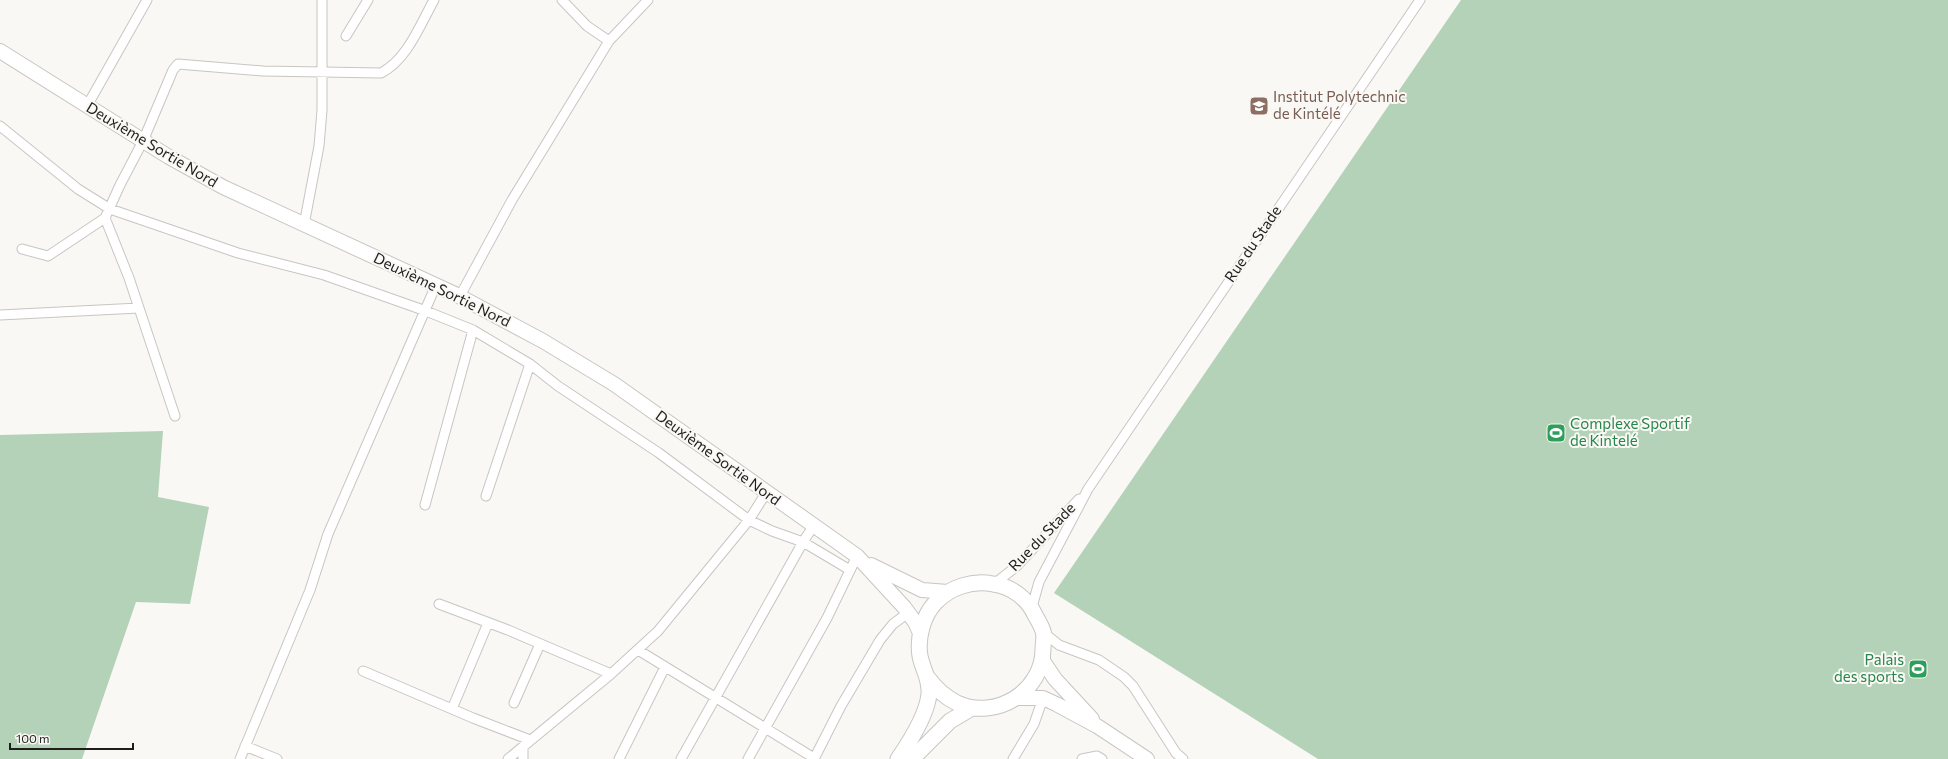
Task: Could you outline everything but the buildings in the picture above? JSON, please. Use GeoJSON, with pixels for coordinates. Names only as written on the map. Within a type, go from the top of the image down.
{"type":"FeatureCollection","features":[{"type":"Feature","properties":{"kind":"highway"},"geometry":{"type":"LineString","coordinates":[[978,583],[994,584],[1008,588],[1021,596],[1032,607],[1043,632],[1043,661],[1034,681],[1018,698],[1004,705],[988,708],[972,708],[947,698],[936,689],[928,678],[920,656],[920,633],[926,617],[935,603],[948,592],[963,585],[978,583]]}},
{"type":"Feature","properties":{"kind":"highway"},"geometry":{"type":"LineString","coordinates":[[898,759],[927,706],[928,678]]}},
{"type":"Feature","properties":{"kind":"highway"},"geometry":{"type":"LineString","coordinates":[[912,759],[950,721],[972,708]]}},
{"type":"Feature","properties":{"kind":"main road","name":"Deuxième Sortie Nord"},"geometry":{"type":"LineString","coordinates":[[0,51],[143,142],[223,187],[460,296],[543,341],[601,376],[766,493],[814,525],[860,559],[922,590],[948,592]]}},
{"type":"Feature","properties":{"kind":"main road","name":"Deuxième Sortie Nord"},"geometry":{"type":"LineString","coordinates":[[860,559],[908,613],[915,622],[920,633]]}},
{"type":"Feature","properties":{"kind":"main road"},"geometry":{"type":"LineString","coordinates":[[1043,661],[1055,679],[1097,726]]}},
{"type":"Feature","properties":{"kind":"main road"},"geometry":{"type":"LineString","coordinates":[[1018,698],[1043,698],[1097,726],[1147,759]]}},
{"type":"Feature","properties":{"kind":"street"},"geometry":{"type":"LineString","coordinates":[[87,106],[148,0]]}},
{"type":"Feature","properties":{"kind":"street"},"geometry":{"type":"LineString","coordinates":[[304,225],[319,146],[322,110],[322,0]]}},
{"type":"Feature","properties":{"kind":"street"},"geometry":{"type":"LineString","coordinates":[[346,36],[368,0]]}},
{"type":"Feature","properties":{"kind":"street"},"geometry":{"type":"LineString","coordinates":[[22,249],[48,256],[105,218],[120,185],[143,142],[173,70],[178,64],[263,71],[381,73],[390,69],[404,52],[434,0]]}},
{"type":"Feature","properties":{"kind":"street"},"geometry":{"type":"LineString","coordinates":[[460,296],[512,200],[609,41],[648,0]]}},
{"type":"Feature","properties":{"kind":"street","name":"Rue du Stade"},"geometry":{"type":"LineString","coordinates":[[1032,607],[1039,582],[1088,489],[1182,348],[1420,0]]}},
{"type":"Feature","properties":{"kind":"street"},"geometry":{"type":"LineString","coordinates":[[564,1],[587,26],[609,41]]}},
{"type":"Feature","properties":{"kind":"street"},"geometry":{"type":"LineString","coordinates":[[0,126],[78,189],[110,209],[238,253],[324,275],[426,311],[473,330],[530,364],[558,386],[659,453],[749,520],[803,542],[850,570]]}},
{"type":"Feature","properties":{"kind":"street"},"geometry":{"type":"LineString","coordinates":[[105,218],[139,308],[175,416]]}},
{"type":"Feature","properties":{"kind":"street"},"geometry":{"type":"LineString","coordinates":[[240,759],[310,590],[328,534],[436,285]]}},
{"type":"Feature","properties":{"kind":"street"},"geometry":{"type":"LineString","coordinates":[[0,316],[139,308]]}},
{"type":"Feature","properties":{"kind":"street"},"geometry":{"type":"LineString","coordinates":[[425,505],[473,330]]}},
{"type":"Feature","properties":{"kind":"street"},"geometry":{"type":"LineString","coordinates":[[486,496],[530,364]]}},
{"type":"Feature","properties":{"kind":"street","name":"Rue du Stade"},"geometry":{"type":"LineString","coordinates":[[994,584],[1017,566],[1088,489]]}},
{"type":"Feature","properties":{"kind":"street"},"geometry":{"type":"LineString","coordinates":[[508,759],[611,674],[658,631],[749,520],[766,493]]}},
{"type":"Feature","properties":{"kind":"street"},"geometry":{"type":"LineString","coordinates":[[681,759],[814,525]]}},
{"type":"Feature","properties":{"kind":"street"},"geometry":{"type":"LineString","coordinates":[[748,759],[827,618],[850,570],[860,559]]}},
{"type":"Feature","properties":{"kind":"street"},"geometry":{"type":"LineString","coordinates":[[439,604],[508,630],[611,674]]}},
{"type":"Feature","properties":{"kind":"street"},"geometry":{"type":"LineString","coordinates":[[638,650],[814,759],[841,706],[880,640],[893,624],[908,613]]}},
{"type":"Feature","properties":{"kind":"street"},"geometry":{"type":"LineString","coordinates":[[452,709],[488,623]]}},
{"type":"Feature","properties":{"kind":"street"},"geometry":{"type":"LineString","coordinates":[[1043,632],[1059,645],[1099,660],[1124,677],[1133,686],[1176,753],[1183,759]]}},
{"type":"Feature","properties":{"kind":"street"},"geometry":{"type":"LineString","coordinates":[[514,704],[540,644]]}},
{"type":"Feature","properties":{"kind":"street"},"geometry":{"type":"LineString","coordinates":[[619,759],[665,667]]}},
{"type":"Feature","properties":{"kind":"street"},"geometry":{"type":"LineString","coordinates":[[363,671],[530,740]]}},
{"type":"Feature","properties":{"kind":"street"},"geometry":{"type":"LineString","coordinates":[[1013,759],[1034,724],[1043,698]]}},
{"type":"Feature","properties":{"kind":"street"},"geometry":{"type":"LineString","coordinates":[[245,746],[277,759]]}},
{"type":"Feature","properties":{"kind":"street"},"geometry":{"type":"LineString","coordinates":[[523,747],[523,759]]}},
{"type":"Feature","properties":{"kind":"street"},"geometry":{"type":"LineString","coordinates":[[1082,759],[1097,756],[1102,759]]}},
{"type":"Feature","properties":{"kind":"green space","name":"Complexe Sportif de Kintelé"},"geometry":{"type":"Polygon","coordinates":[[[1461,0],[1948,0],[1948,759],[1318,759],[1054,593],[1461,0]]]}},
{"type":"Feature","properties":{"kind":"green space"},"geometry":{"type":"Polygon","coordinates":[[[163,431],[158,497],[209,507],[190,604],[136,602],[82,759],[0,759],[0,435],[163,431]]]}},
{"type":"Feature","properties":{"kind":"place","name":"Institut Polytechnic de Kintélé"},"geometry":{"type":"Point","coordinates":[1259,106]}},
{"type":"Feature","properties":{"kind":"place","name":"Complexe Sportif de Kintelé"},"geometry":{"type":"Point","coordinates":[1556,433]}},
{"type":"Feature","properties":{"kind":"place","name":"Palais des sports"},"geometry":{"type":"Point","coordinates":[1918,669]}}]}
